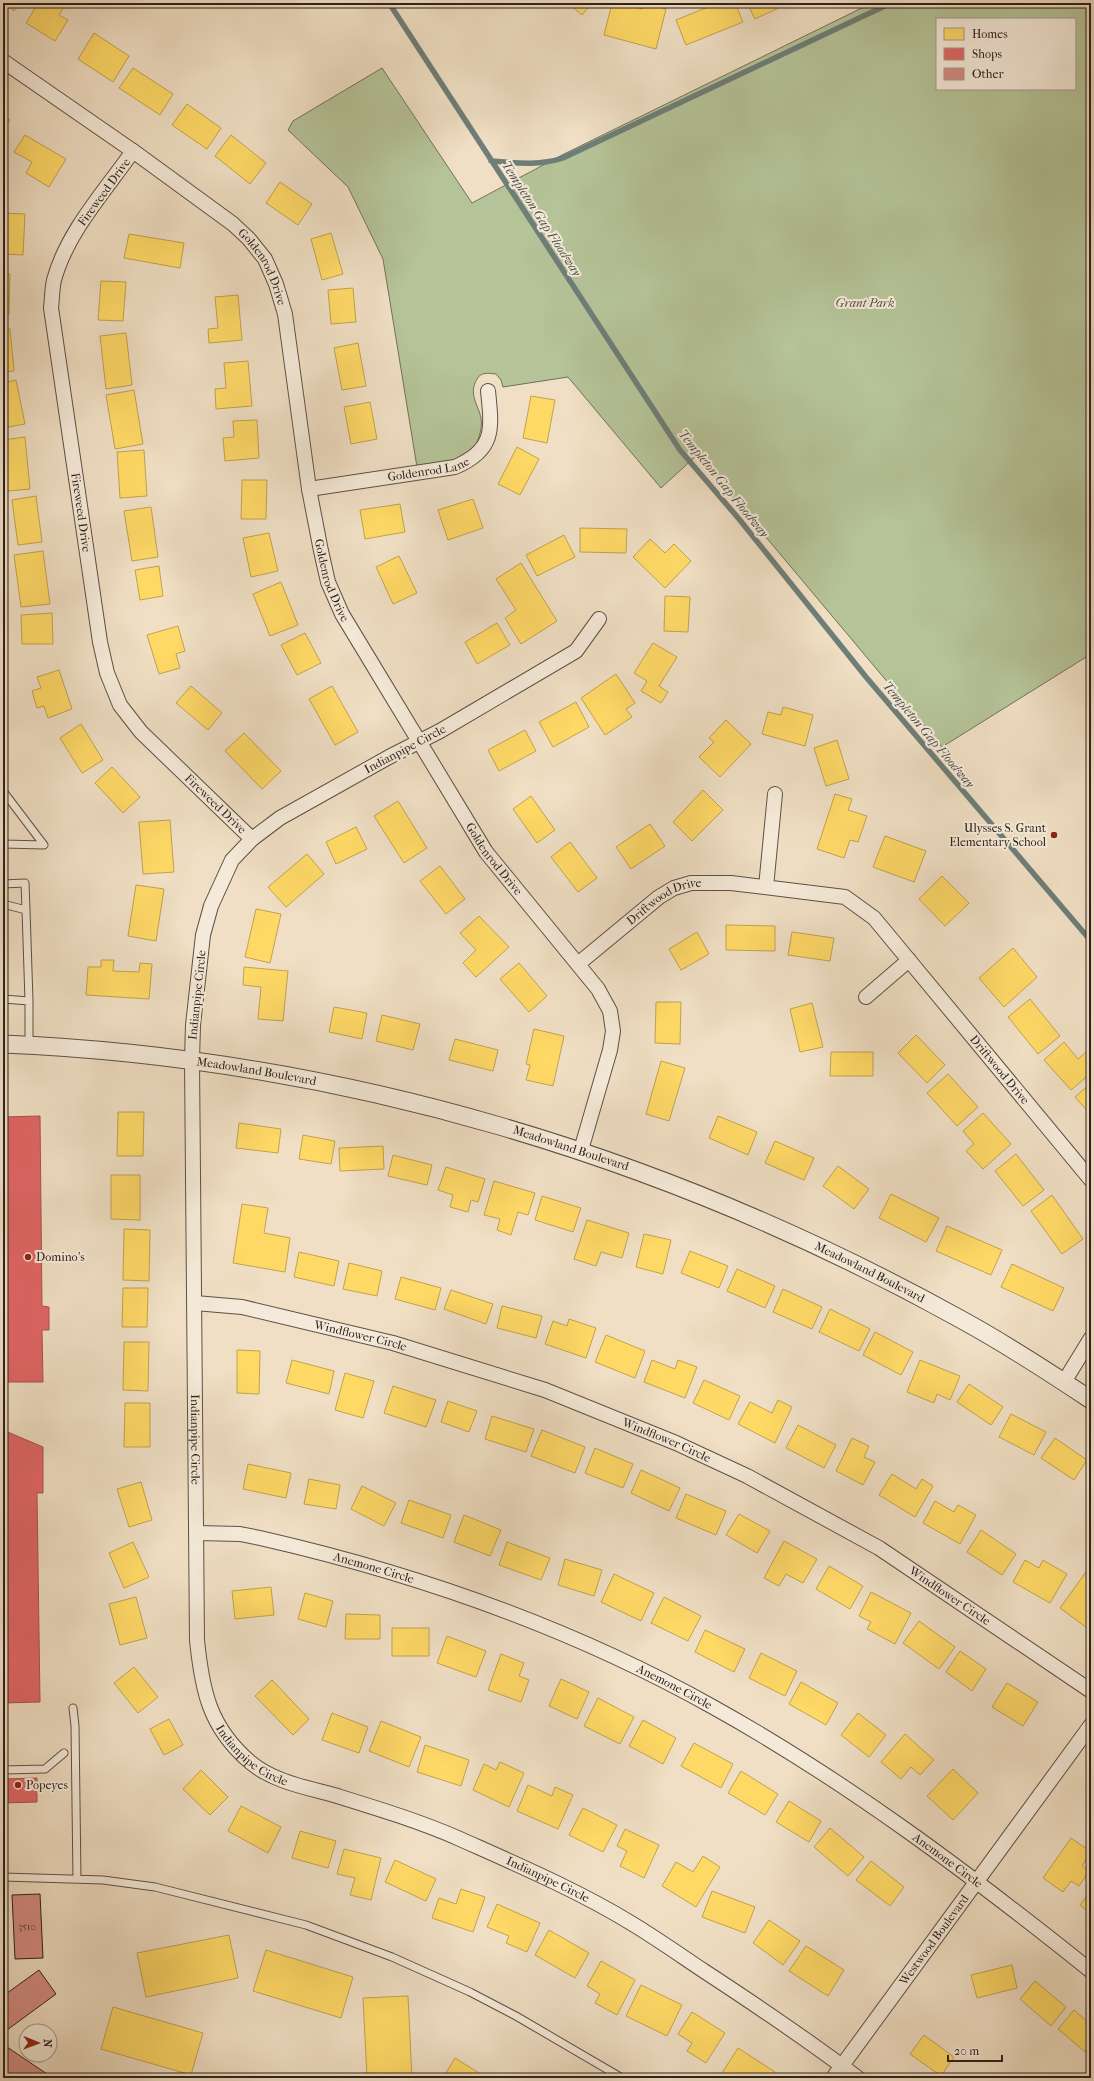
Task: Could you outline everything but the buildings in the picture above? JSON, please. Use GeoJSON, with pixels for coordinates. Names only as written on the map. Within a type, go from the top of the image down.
{"type":"FeatureCollection","features":[{"type":"Feature","properties":{"kind":"street","name":"Goldenrod Drive"},"geometry":{"type":"LineString","coordinates":[[3,61],[133,151],[233,224],[249,239],[265,259],[276,284],[285,314],[309,489],[328,582],[342,614],[486,852],[578,964],[598,990],[610,1011],[613,1031],[610,1050],[581,1150]]}},
{"type":"Feature","properties":{"kind":"street","name":"Fireweed Drive"},"geometry":{"type":"LineString","coordinates":[[133,151],[78,229],[64,254],[54,281],[51,308],[100,642],[107,673],[120,705],[141,732],[252,839]]}},
{"type":"Feature","properties":{"kind":"street","name":"Goldenrod Lane"},"geometry":{"type":"LineString","coordinates":[[309,489],[455,468],[468,462],[482,451],[490,432],[488,391]]}},
{"type":"Feature","properties":{"kind":"street","name":"Indianpipe Circle"},"geometry":{"type":"LineString","coordinates":[[599,619],[576,651],[419,741],[280,818],[252,839],[232,860],[211,906],[203,935],[193,1025],[192,1060],[197,1640],[201,1676],[208,1704],[217,1722],[232,1743],[250,1762],[268,1774],[290,1783],[368,1806],[458,1838],[588,1899],[637,1927],[746,1998],[858,2078]]}},
{"type":"Feature","properties":{"kind":"street"},"geometry":{"type":"LineString","coordinates":[[766,887],[775,794]]}},
{"type":"Feature","properties":{"kind":"street","name":"Driftwood Drive"},"geometry":{"type":"LineString","coordinates":[[578,964],[644,907],[674,888],[691,883],[711,882],[845,897],[874,918],[1091,1180]]}},
{"type":"Feature","properties":{"kind":"street"},"geometry":{"type":"LineString","coordinates":[[866,996],[909,960]]}},
{"type":"Feature","properties":{"kind":"street","name":"Meadowland Boulevard"},"geometry":{"type":"LineString","coordinates":[[3,1044],[100,1050],[192,1060],[316,1081],[386,1095],[492,1123],[581,1150],[742,1212],[832,1252],[963,1320],[1091,1400]]}},
{"type":"Feature","properties":{"kind":"street","name":"Windflower Circle"},"geometry":{"type":"LineString","coordinates":[[195,1302],[242,1307],[393,1342],[545,1390],[676,1443],[772,1489],[880,1548],[1091,1691]]}},
{"type":"Feature","properties":{"kind":"street"},"geometry":{"type":"LineString","coordinates":[[1064,1382],[1091,1338]]}},
{"type":"Feature","properties":{"kind":"street","name":"Anemone Circle"},"geometry":{"type":"LineString","coordinates":[[197,1533],[240,1534],[260,1538],[415,1579],[506,1611],[601,1651],[711,1706],[764,1736],[882,1812],[1025,1919],[1091,1971]]}},
{"type":"Feature","properties":{"kind":"street","name":"Westwood Boulevard"},"geometry":{"type":"LineString","coordinates":[[833,2078],[1091,1725]]}},
{"type":"Feature","properties":{"kind":"lane"},"geometry":{"type":"LineString","coordinates":[[3,791],[44,845],[3,844]]}},
{"type":"Feature","properties":{"kind":"lane"},"geometry":{"type":"LineString","coordinates":[[3,884],[25,883],[29,1045]]}},
{"type":"Feature","properties":{"kind":"lane"},"geometry":{"type":"LineString","coordinates":[[3,904],[26,910]]}},
{"type":"Feature","properties":{"kind":"lane"},"geometry":{"type":"LineString","coordinates":[[3,999],[29,1001]]}},
{"type":"Feature","properties":{"kind":"lane"},"geometry":{"type":"LineString","coordinates":[[73,1708],[75,1726],[76,1879]]}},
{"type":"Feature","properties":{"kind":"lane"},"geometry":{"type":"LineString","coordinates":[[3,1770],[45,1769],[64,1753]]}},
{"type":"Feature","properties":{"kind":"lane"},"geometry":{"type":"LineString","coordinates":[[3,1877],[76,1879],[155,1887],[313,1928],[392,1957],[470,1992],[516,2016],[622,2078]]}},
{"type":"Feature","properties":{"kind":"green space","name":"Grant Park"},"geometry":{"type":"Polygon","coordinates":[[[872,3],[1091,3],[1091,654],[942,747],[697,455],[661,488],[568,377],[503,387],[501,380],[496,374],[488,373],[481,375],[474,384],[473,389],[474,399],[481,418],[480,433],[475,448],[453,461],[417,467],[383,259],[348,187],[288,130],[293,121],[382,68],[472,203],[564,154],[872,3]]]}},
{"type":"Feature","properties":{"kind":"waterway","name":"Templeton Gap Floodway"},"geometry":{"type":"LineString","coordinates":[[389,3],[680,450],[739,519],[866,677],[1091,941]]}},
{"type":"Feature","properties":{"kind":"waterway"},"geometry":{"type":"LineString","coordinates":[[491,161],[536,163],[554,161],[563,158],[891,3]]}},
{"type":"Feature","properties":{"kind":"place","name":"Ulysses S. Grant Elementary School"},"geometry":{"type":"Point","coordinates":[1054,835]}},
{"type":"Feature","properties":{"kind":"place","name":"Domino's"},"geometry":{"type":"Point","coordinates":[28,1257]}},
{"type":"Feature","properties":{"kind":"place","name":"Popeyes"},"geometry":{"type":"Point","coordinates":[18,1785]}}]}
